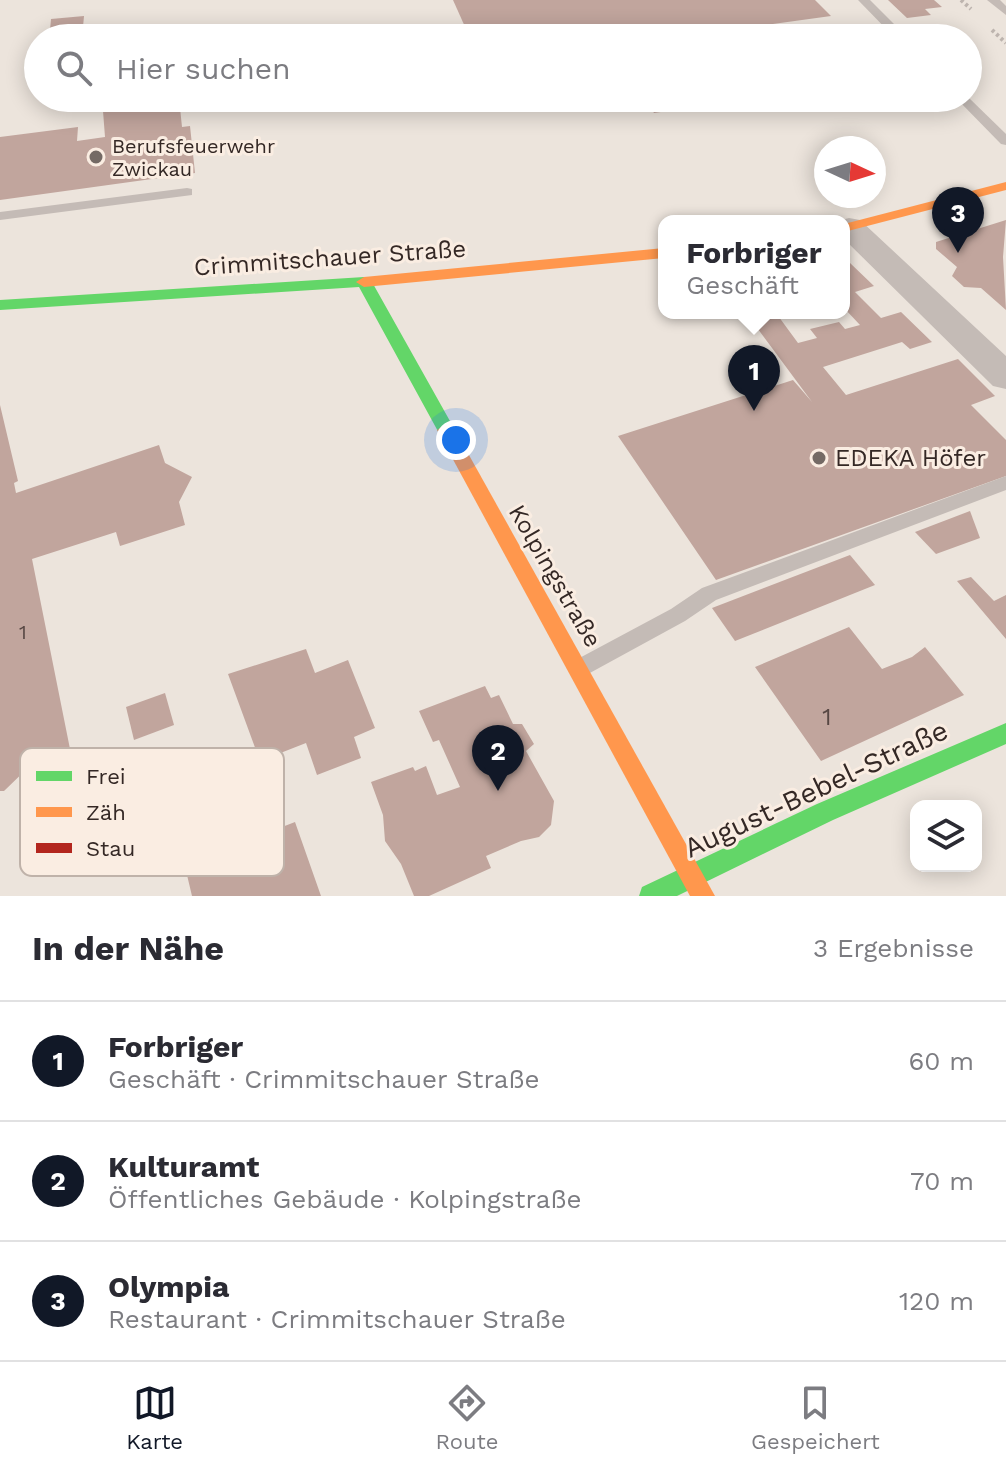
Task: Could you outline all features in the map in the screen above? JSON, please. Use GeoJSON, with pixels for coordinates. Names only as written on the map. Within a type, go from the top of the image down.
{"type":"FeatureCollection","features":[{"type":"Feature","properties":{"kind":"main road"},"geometry":{"type":"LineString","coordinates":[[850,226],[1006,186]]}},
{"type":"Feature","properties":{"kind":"main road","name":"Crimmitschauer Straße"},"geometry":{"type":"LineString","coordinates":[[0,305],[364,282],[658,254]]}},
{"type":"Feature","properties":{"kind":"main road","name":"Kolpingstraße"},"geometry":{"type":"LineString","coordinates":[[364,282],[580,668],[703,896]]}},
{"type":"Feature","properties":{"kind":"main road","name":"August-Bebel-Straße"},"geometry":{"type":"LineString","coordinates":[[651,896],[825,812],[1006,733]]}},
{"type":"Feature","properties":{"kind":"street"},"geometry":{"type":"LineString","coordinates":[[850,231],[1006,377]]}},
{"type":"Feature","properties":{"kind":"lane"},"geometry":{"type":"LineString","coordinates":[[864,0],[888,24]]}},
{"type":"Feature","properties":{"kind":"lane"},"geometry":{"type":"LineString","coordinates":[[993,0],[1006,12]]}},
{"type":"Feature","properties":{"kind":"lane"},"geometry":{"type":"LineString","coordinates":[[977,112],[1005,138]]}},
{"type":"Feature","properties":{"kind":"lane"},"geometry":{"type":"LineString","coordinates":[[0,216],[187,192]]}},
{"type":"Feature","properties":{"kind":"lane"},"geometry":{"type":"LineString","coordinates":[[580,668],[678,615],[709,594],[1006,483]]}},
{"type":"Feature","properties":{"kind":"building"},"geometry":{"type":"Polygon","coordinates":[[[453,0],[815,0],[831,16],[774,24],[464,24],[453,0]]]}},
{"type":"Feature","properties":{"kind":"building"},"geometry":{"type":"Polygon","coordinates":[[[888,0],[934,0],[942,7],[925,9],[931,15],[907,18],[888,0]]]}},
{"type":"Feature","properties":{"kind":"building"},"geometry":{"type":"Polygon","coordinates":[[[84,16],[83,24],[51,24],[51,19],[84,16]]]}},
{"type":"Feature","properties":{"kind":"building","name":"Berufsfeuerwehr Zwickau"},"geometry":{"type":"Polygon","coordinates":[[[103,112],[180,112],[182,127],[190,126],[195,173],[0,200],[0,137],[78,127],[77,141],[105,137],[103,112]]]}},
{"type":"Feature","properties":{"kind":"building"},"geometry":{"type":"Polygon","coordinates":[[[1006,220],[1003,257],[1006,310],[981,288],[964,287],[952,276],[957,267],[936,249],[936,242],[1006,220]]]}},
{"type":"Feature","properties":{"kind":"building","name":"EDEKA Höfer"},"geometry":{"type":"Polygon","coordinates":[[[850,263],[874,286],[855,292],[881,318],[901,312],[932,342],[910,349],[902,342],[823,367],[846,395],[958,359],[995,396],[971,405],[1006,440],[1006,476],[716,580],[618,436],[793,380],[812,402],[753,319],[780,319],[798,343],[817,338],[810,329],[839,322],[845,329],[860,325],[850,314],[850,263]]]}},
{"type":"Feature","properties":{"kind":"building"},"geometry":{"type":"Polygon","coordinates":[[[0,405],[18,481],[14,483],[16,493],[159,445],[165,463],[192,477],[179,502],[185,525],[120,546],[116,532],[32,559],[70,748],[20,748],[20,776],[4,791],[0,791],[0,405]]]}},
{"type":"Feature","properties":{"kind":"building"},"geometry":{"type":"Polygon","coordinates":[[[970,511],[980,538],[936,554],[915,532],[970,511]]]}},
{"type":"Feature","properties":{"kind":"building"},"geometry":{"type":"Polygon","coordinates":[[[850,555],[875,585],[735,641],[712,608],[850,555]]]}},
{"type":"Feature","properties":{"kind":"building"},"geometry":{"type":"Polygon","coordinates":[[[971,577],[994,601],[1006,595],[1006,639],[957,581],[971,577]]]}},
{"type":"Feature","properties":{"kind":"building"},"geometry":{"type":"Polygon","coordinates":[[[849,627],[882,669],[912,657],[925,647],[964,695],[821,761],[755,667],[849,627]]]}},
{"type":"Feature","properties":{"kind":"building"},"geometry":{"type":"Polygon","coordinates":[[[306,649],[315,673],[348,660],[375,728],[354,737],[361,758],[317,775],[306,743],[284,752],[284,748],[255,748],[228,674],[306,649]]]}},
{"type":"Feature","properties":{"kind":"building"},"geometry":{"type":"Polygon","coordinates":[[[485,686],[491,698],[499,695],[513,724],[522,724],[534,744],[526,751],[554,801],[551,825],[539,837],[486,856],[491,868],[429,896],[414,896],[401,864],[385,841],[383,815],[371,782],[413,767],[415,771],[426,766],[437,795],[460,787],[439,740],[433,742],[419,711],[485,686]]]}},
{"type":"Feature","properties":{"kind":"building"},"geometry":{"type":"Polygon","coordinates":[[[165,693],[174,725],[134,740],[126,707],[165,693]]]}},
{"type":"Feature","properties":{"kind":"building"},"geometry":{"type":"Polygon","coordinates":[[[295,822],[321,896],[192,896],[187,876],[284,876],[284,826],[295,822]]]}},
{"type":"Feature","properties":{"kind":"traffic: fast"},"geometry":{"type":"LineString","coordinates":[[0,305],[364,282],[446,430]]}},
{"type":"Feature","properties":{"kind":"traffic: fast"},"geometry":{"type":"LineString","coordinates":[[651,896],[825,812],[1006,733]]}},
{"type":"Feature","properties":{"kind":"traffic: slow"},"geometry":{"type":"LineString","coordinates":[[850,226],[1006,186]]}},
{"type":"Feature","properties":{"kind":"traffic: slow"},"geometry":{"type":"LineString","coordinates":[[364,282],[658,254]]}},
{"type":"Feature","properties":{"kind":"traffic: slow"},"geometry":{"type":"LineString","coordinates":[[446,430],[703,896]]}},
{"type":"Feature","properties":{"kind":"place","name":"Berufsfeuerwehr Zwickau"},"geometry":{"type":"Point","coordinates":[96,157]}},
{"type":"Feature","properties":{"kind":"place","name":"Olympia"},"geometry":{"type":"Point","coordinates":[958,253]}},
{"type":"Feature","properties":{"kind":"place","name":"Forbriger"},"geometry":{"type":"Point","coordinates":[754,411]}},
{"type":"Feature","properties":{"kind":"place","name":"EDEKA Höfer"},"geometry":{"type":"Point","coordinates":[819,458]}},
{"type":"Feature","properties":{"kind":"place","name":"Kulturamt"},"geometry":{"type":"Point","coordinates":[498,791]}}]}
